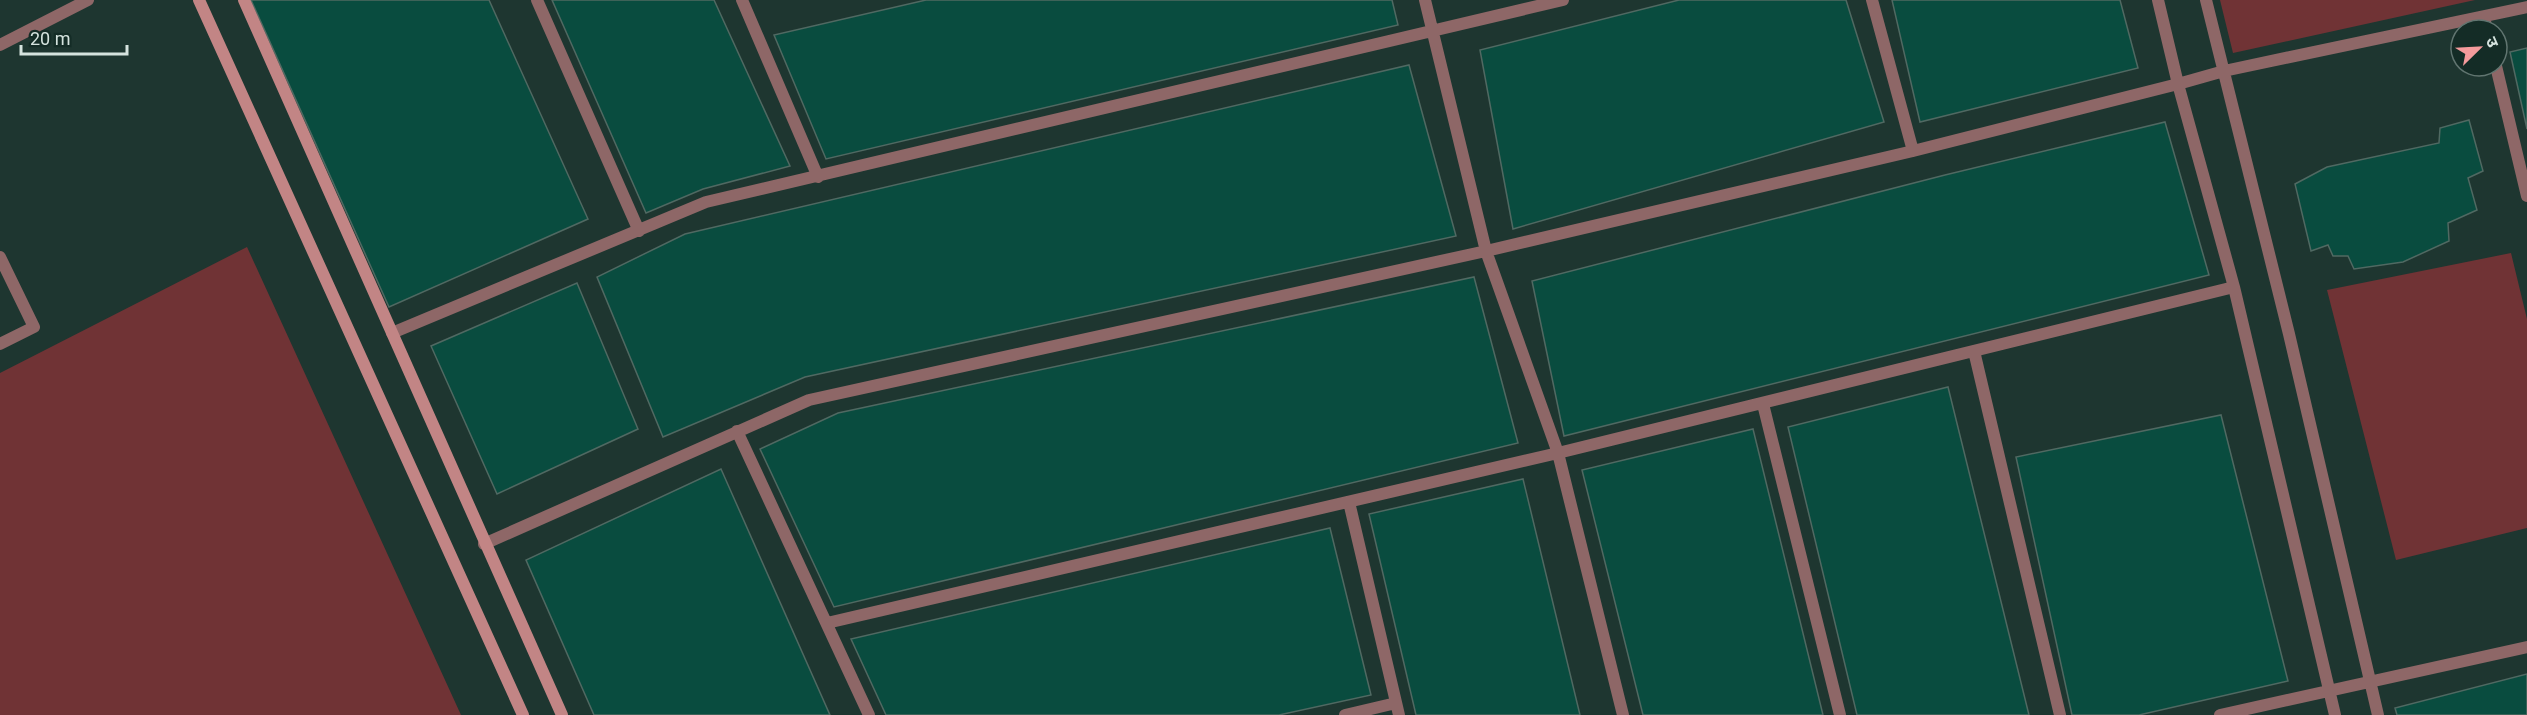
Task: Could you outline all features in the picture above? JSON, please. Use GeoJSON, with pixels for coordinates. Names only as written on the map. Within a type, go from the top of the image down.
{"type":"FeatureCollection","features":[{"type":"Feature","properties":{"kind":"street"},"geometry":{"type":"LineString","coordinates":[[0,45],[88,0]]}},
{"type":"Feature","properties":{"kind":"street"},"geometry":{"type":"LineString","coordinates":[[199,0],[523,715]]}},
{"type":"Feature","properties":{"kind":"street"},"geometry":{"type":"LineString","coordinates":[[243,0],[562,715]]}},
{"type":"Feature","properties":{"kind":"street"},"geometry":{"type":"LineString","coordinates":[[537,0],[639,231]]}},
{"type":"Feature","properties":{"kind":"street"},"geometry":{"type":"LineString","coordinates":[[742,0],[819,177]]}},
{"type":"Feature","properties":{"kind":"street"},"geometry":{"type":"LineString","coordinates":[[1425,0],[1486,250],[1558,453],[1623,715]]}},
{"type":"Feature","properties":{"kind":"street"},"geometry":{"type":"LineString","coordinates":[[392,333],[706,202],[1563,0]]}},
{"type":"Feature","properties":{"kind":"street"},"geometry":{"type":"LineString","coordinates":[[1872,0],[1913,151]]}},
{"type":"Feature","properties":{"kind":"street"},"geometry":{"type":"LineString","coordinates":[[2158,0],[2178,84],[2234,287],[2335,715]]}},
{"type":"Feature","properties":{"kind":"street"},"geometry":{"type":"LineString","coordinates":[[2206,0],[2289,334],[2379,715]]}},
{"type":"Feature","properties":{"kind":"street"},"geometry":{"type":"LineString","coordinates":[[484,544],[809,400],[1486,250],[1913,151],[2223,71],[2527,8]]}},
{"type":"Feature","properties":{"kind":"street"},"geometry":{"type":"LineString","coordinates":[[2499,78],[2527,196]]}},
{"type":"Feature","properties":{"kind":"street"},"geometry":{"type":"LineString","coordinates":[[0,257],[34,327],[0,344]]}},
{"type":"Feature","properties":{"kind":"street"},"geometry":{"type":"LineString","coordinates":[[827,622],[1558,453],[2234,287]]}},
{"type":"Feature","properties":{"kind":"street"},"geometry":{"type":"LineString","coordinates":[[1974,351],[2060,715]]}},
{"type":"Feature","properties":{"kind":"street"},"geometry":{"type":"LineString","coordinates":[[1763,404],[1840,715]]}},
{"type":"Feature","properties":{"kind":"street"},"geometry":{"type":"LineString","coordinates":[[737,431],[869,715]]}},
{"type":"Feature","properties":{"kind":"street"},"geometry":{"type":"LineString","coordinates":[[1345,715],[1397,709],[1349,502]]}},
{"type":"Feature","properties":{"kind":"street"},"geometry":{"type":"LineString","coordinates":[[2220,715],[2527,647]]}},
{"type":"Feature","properties":{"kind":"shaded area"},"geometry":{"type":"Polygon","coordinates":[[[2220,0],[2475,0],[2233,53],[2220,0]]]}},
{"type":"Feature","properties":{"kind":"shaded area"},"geometry":{"type":"Polygon","coordinates":[[[247,247],[461,715],[0,715],[0,373],[247,247]]]}},
{"type":"Feature","properties":{"kind":"shaded area"},"geometry":{"type":"Polygon","coordinates":[[[2511,253],[2527,319],[2527,528],[2396,560],[2327,290],[2511,253]]]}},
{"type":"Feature","properties":{"kind":"building"},"geometry":{"type":"Polygon","coordinates":[[[251,0],[489,0],[588,219],[389,307],[251,0]]]}},
{"type":"Feature","properties":{"kind":"building"},"geometry":{"type":"Polygon","coordinates":[[[552,0],[714,0],[790,166],[703,189],[646,213],[552,0]]]}},
{"type":"Feature","properties":{"kind":"building"},"geometry":{"type":"Polygon","coordinates":[[[926,0],[1392,0],[1398,25],[826,159],[774,35],[926,0]]]}},
{"type":"Feature","properties":{"kind":"building"},"geometry":{"type":"Polygon","coordinates":[[[1679,0],[1846,0],[1884,122],[1513,229],[1480,50],[1679,0]]]}},
{"type":"Feature","properties":{"kind":"building"},"geometry":{"type":"Polygon","coordinates":[[[1892,0],[2120,0],[2138,68],[1920,122],[1892,0]]]}},
{"type":"Feature","properties":{"kind":"building"},"geometry":{"type":"Polygon","coordinates":[[[2527,48],[2527,129],[2510,52],[2527,48]]]}},
{"type":"Feature","properties":{"kind":"building"},"geometry":{"type":"Polygon","coordinates":[[[1409,65],[1456,236],[805,377],[663,437],[597,277],[685,234],[1409,65]]]}},
{"type":"Feature","properties":{"kind":"building"},"geometry":{"type":"Polygon","coordinates":[[[2469,120],[2483,171],[2468,178],[2477,210],[2448,223],[2449,241],[2403,262],[2354,269],[2348,256],[2333,256],[2328,245],[2311,251],[2295,184],[2327,167],[2439,143],[2440,128],[2469,120]]]}},
{"type":"Feature","properties":{"kind":"building"},"geometry":{"type":"Polygon","coordinates":[[[2165,122],[2209,275],[1564,436],[1532,281],[1945,175],[2165,122]]]}},
{"type":"Feature","properties":{"kind":"building"},"geometry":{"type":"Polygon","coordinates":[[[1474,277],[1518,443],[834,607],[760,449],[838,413],[1474,277]]]}},
{"type":"Feature","properties":{"kind":"building"},"geometry":{"type":"Polygon","coordinates":[[[577,283],[638,429],[497,494],[431,346],[577,283]]]}},
{"type":"Feature","properties":{"kind":"building"},"geometry":{"type":"Polygon","coordinates":[[[1948,387],[2029,715],[1857,715],[1788,427],[1948,387]]]}},
{"type":"Feature","properties":{"kind":"building"},"geometry":{"type":"Polygon","coordinates":[[[2221,415],[2288,681],[2139,715],[2072,715],[2016,457],[2221,415]]]}},
{"type":"Feature","properties":{"kind":"building"},"geometry":{"type":"Polygon","coordinates":[[[1753,429],[1823,715],[1643,715],[1582,470],[1753,429]]]}},
{"type":"Feature","properties":{"kind":"building"},"geometry":{"type":"Polygon","coordinates":[[[721,469],[830,715],[594,715],[526,560],[721,469]]]}},
{"type":"Feature","properties":{"kind":"building"},"geometry":{"type":"Polygon","coordinates":[[[1523,479],[1580,715],[1416,715],[1369,514],[1523,479]]]}},
{"type":"Feature","properties":{"kind":"building"},"geometry":{"type":"Polygon","coordinates":[[[1330,528],[1371,695],[1279,715],[886,715],[851,639],[1330,528]]]}},
{"type":"Feature","properties":{"kind":"building"},"geometry":{"type":"Polygon","coordinates":[[[2527,674],[2527,715],[2397,715],[2395,708],[2527,674]]]}}]}
